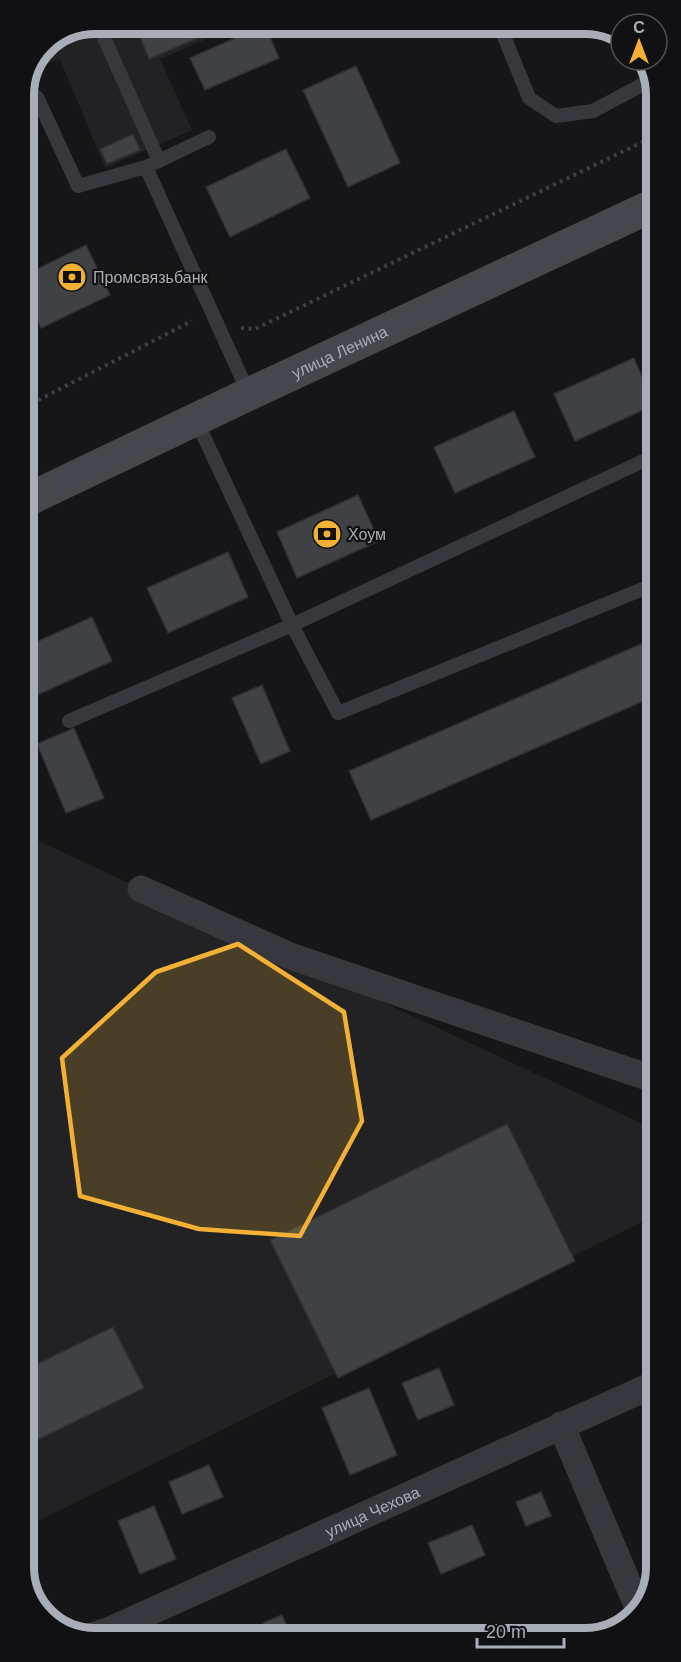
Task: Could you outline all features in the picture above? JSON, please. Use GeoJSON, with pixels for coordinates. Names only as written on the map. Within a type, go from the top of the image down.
{"type":"FeatureCollection","features":[{"type":"Feature","properties":{"kind":"main road","name":"улица Ленина"},"geometry":{"type":"LineString","coordinates":[[35,496],[646,209]]}},
{"type":"Feature","properties":{"kind":"street"},"geometry":{"type":"LineString","coordinates":[[141,889],[290,956],[646,1077]]}},
{"type":"Feature","properties":{"kind":"street","name":"улица Чехова"},"geometry":{"type":"LineString","coordinates":[[116,1627],[646,1388]]}},
{"type":"Feature","properties":{"kind":"street"},"geometry":{"type":"LineString","coordinates":[[561,1425],[635,1601]]}},
{"type":"Feature","properties":{"kind":"lane"},"geometry":{"type":"LineString","coordinates":[[102,34],[218,326],[249,394]]}},
{"type":"Feature","properties":{"kind":"lane"},"geometry":{"type":"LineString","coordinates":[[503,35],[529,98],[556,116],[592,111],[645,84]]}},
{"type":"Feature","properties":{"kind":"lane"},"geometry":{"type":"LineString","coordinates":[[37,97],[78,186],[153,164],[209,137]]}},
{"type":"Feature","properties":{"kind":"lane"},"geometry":{"type":"LineString","coordinates":[[196,420],[292,625],[338,713],[646,588]]}},
{"type":"Feature","properties":{"kind":"lane"},"geometry":{"type":"LineString","coordinates":[[69,721],[292,625],[646,460]]}},
{"type":"Feature","properties":{"kind":"path"},"geometry":{"type":"LineString","coordinates":[[35,402],[192,321],[255,329],[646,140]]}},
{"type":"Feature","properties":{"kind":"highlighted area"},"geometry":{"type":"Polygon","coordinates":[[[238,944],[344,1012],[362,1121],[300,1236],[199,1229],[80,1196],[62,1058],[156,972],[238,944]]]}},
{"type":"Feature","properties":{"kind":"shaded area"},"geometry":{"type":"Polygon","coordinates":[[[96,34],[217,34],[160,59],[192,130],[105,168],[60,59],[43,65],[47,58],[65,43],[72,39],[96,34]]]}},
{"type":"Feature","properties":{"kind":"shaded area"},"geometry":{"type":"Polygon","coordinates":[[[34,839],[646,1125],[646,1220],[34,1523],[34,839]]]}},
{"type":"Feature","properties":{"kind":"building"},"geometry":{"type":"Polygon","coordinates":[[[139,34],[207,34],[149,59],[139,34]]]}},
{"type":"Feature","properties":{"kind":"building"},"geometry":{"type":"Polygon","coordinates":[[[244,34],[269,34],[279,58],[205,90],[190,58],[244,34]]]}},
{"type":"Feature","properties":{"kind":"building"},"geometry":{"type":"Polygon","coordinates":[[[356,66],[400,163],[348,187],[303,90],[356,66]]]}},
{"type":"Feature","properties":{"kind":"building"},"geometry":{"type":"Polygon","coordinates":[[[133,134],[140,150],[107,164],[100,149],[133,134]]]}},
{"type":"Feature","properties":{"kind":"building"},"geometry":{"type":"Polygon","coordinates":[[[286,149],[310,198],[230,237],[206,187],[286,149]]]}},
{"type":"Feature","properties":{"kind":"building"},"geometry":{"type":"Polygon","coordinates":[[[86,245],[110,295],[41,328],[35,316],[35,270],[86,245]]]}},
{"type":"Feature","properties":{"kind":"building"},"geometry":{"type":"Polygon","coordinates":[[[634,358],[646,386],[646,409],[575,441],[554,394],[634,358]]]}},
{"type":"Feature","properties":{"kind":"building"},"geometry":{"type":"Polygon","coordinates":[[[514,411],[535,457],[455,493],[434,447],[514,411]]]}},
{"type":"Feature","properties":{"kind":"building"},"geometry":{"type":"Polygon","coordinates":[[[358,495],[379,541],[297,578],[277,532],[358,495]]]}},
{"type":"Feature","properties":{"kind":"building"},"geometry":{"type":"Polygon","coordinates":[[[228,552],[248,597],[168,633],[147,588],[228,552]]]}},
{"type":"Feature","properties":{"kind":"building"},"geometry":{"type":"Polygon","coordinates":[[[92,617],[112,661],[35,696],[35,643],[92,617]]]}},
{"type":"Feature","properties":{"kind":"building"},"geometry":{"type":"Polygon","coordinates":[[[646,642],[646,700],[371,820],[349,771],[646,642]]]}},
{"type":"Feature","properties":{"kind":"building"},"geometry":{"type":"Polygon","coordinates":[[[262,685],[290,751],[261,764],[232,698],[262,685]]]}},
{"type":"Feature","properties":{"kind":"building"},"geometry":{"type":"Polygon","coordinates":[[[74,728],[104,798],[66,813],[37,744],[74,728]]]}},
{"type":"Feature","properties":{"kind":"building"},"geometry":{"type":"Polygon","coordinates":[[[507,1124],[575,1261],[338,1378],[270,1240],[507,1124]]]}},
{"type":"Feature","properties":{"kind":"building"},"geometry":{"type":"Polygon","coordinates":[[[113,1327],[144,1388],[34,1442],[34,1366],[113,1327]]]}},
{"type":"Feature","properties":{"kind":"building"},"geometry":{"type":"Polygon","coordinates":[[[439,1368],[454,1405],[418,1420],[402,1383],[439,1368]]]}},
{"type":"Feature","properties":{"kind":"building"},"geometry":{"type":"Polygon","coordinates":[[[369,1388],[397,1455],[350,1475],[322,1408],[369,1388]]]}},
{"type":"Feature","properties":{"kind":"building"},"geometry":{"type":"Polygon","coordinates":[[[209,1465],[223,1497],[182,1514],[169,1482],[209,1465]]]}},
{"type":"Feature","properties":{"kind":"building"},"geometry":{"type":"Polygon","coordinates":[[[541,1492],[551,1516],[526,1526],[516,1502],[541,1492]]]}},
{"type":"Feature","properties":{"kind":"building"},"geometry":{"type":"Polygon","coordinates":[[[154,1506],[176,1559],[140,1574],[118,1521],[154,1506]]]}},
{"type":"Feature","properties":{"kind":"building"},"geometry":{"type":"Polygon","coordinates":[[[472,1525],[485,1555],[441,1574],[428,1543],[472,1525]]]}},
{"type":"Feature","properties":{"kind":"building"},"geometry":{"type":"Polygon","coordinates":[[[282,1615],[287,1627],[265,1627],[263,1623],[282,1615]]]}},
{"type":"Feature","properties":{"kind":"place","name":"Промсвязьбанк"},"geometry":{"type":"Point","coordinates":[72,277]}},
{"type":"Feature","properties":{"kind":"place","name":"Хоум"},"geometry":{"type":"Point","coordinates":[327,534]}}]}
